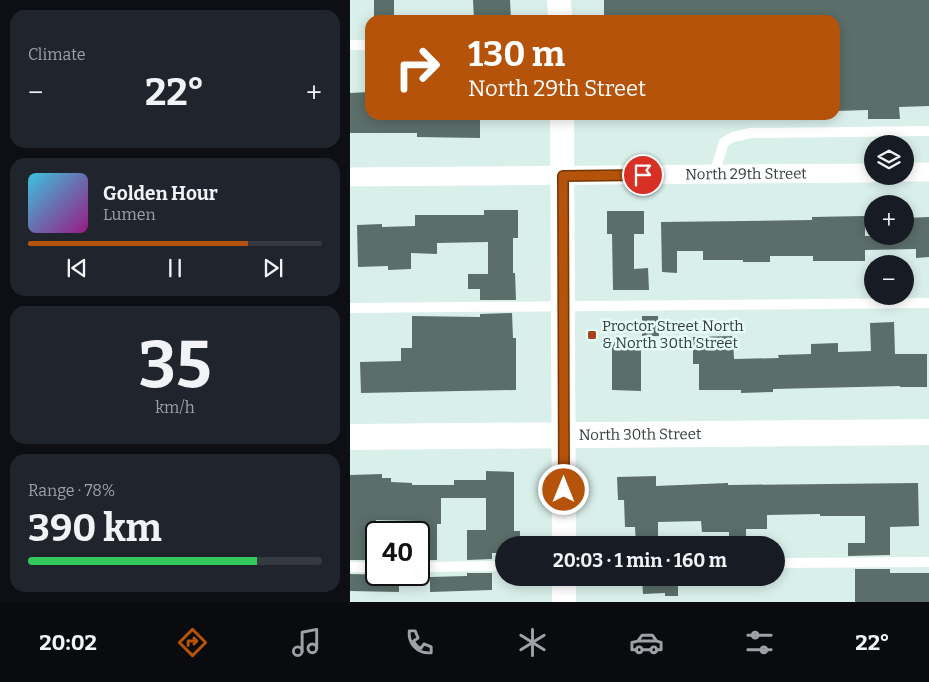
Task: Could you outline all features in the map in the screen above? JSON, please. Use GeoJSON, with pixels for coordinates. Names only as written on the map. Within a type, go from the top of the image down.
{"type":"FeatureCollection","features":[{"type":"Feature","properties":{"kind":"main road","name":"North 30th Street"},"geometry":{"type":"LineString","coordinates":[[350,437],[929,432]]}},
{"type":"Feature","properties":{"kind":"street"},"geometry":{"type":"LineString","coordinates":[[560,0],[560,15]]}},
{"type":"Feature","properties":{"kind":"street"},"geometry":{"type":"LineString","coordinates":[[562,120],[564,536]]}},
{"type":"Feature","properties":{"kind":"street"},"geometry":{"type":"LineString","coordinates":[[914,172],[929,172]]}},
{"type":"Feature","properties":{"kind":"street","name":"North 29th Street"},"geometry":{"type":"LineString","coordinates":[[350,177],[864,173]]}},
{"type":"Feature","properties":{"kind":"street"},"geometry":{"type":"LineString","coordinates":[[564,586],[564,602]]}},
{"type":"Feature","properties":{"kind":"lane"},"geometry":{"type":"LineString","coordinates":[[350,45],[365,45]]}},
{"type":"Feature","properties":{"kind":"lane"},"geometry":{"type":"LineString","coordinates":[[714,174],[724,142],[733,137],[751,133],[929,131]]}},
{"type":"Feature","properties":{"kind":"lane"},"geometry":{"type":"LineString","coordinates":[[350,308],[929,303]]}},
{"type":"Feature","properties":{"kind":"lane"},"geometry":{"type":"LineString","coordinates":[[785,563],[929,562]]}},
{"type":"Feature","properties":{"kind":"lane"},"geometry":{"type":"LineString","coordinates":[[430,567],[495,566]]}},
{"type":"Feature","properties":{"kind":"lane"},"geometry":{"type":"LineString","coordinates":[[350,567],[365,567]]}},
{"type":"Feature","properties":{"kind":"building"},"geometry":{"type":"Polygon","coordinates":[[[374,0],[394,0],[394,15],[374,15],[374,0]]]}},
{"type":"Feature","properties":{"kind":"building"},"geometry":{"type":"Polygon","coordinates":[[[473,0],[510,0],[511,15],[474,15],[473,0]]]}},
{"type":"Feature","properties":{"kind":"building"},"geometry":{"type":"Polygon","coordinates":[[[604,0],[929,0],[929,106],[899,107],[900,119],[868,119],[868,110],[840,111],[840,15],[604,15],[604,0]]]}},
{"type":"Feature","properties":{"kind":"building"},"geometry":{"type":"Polygon","coordinates":[[[365,92],[365,120],[480,120],[480,138],[417,137],[417,133],[350,133],[350,93],[365,92]]]}},
{"type":"Feature","properties":{"kind":"building"},"geometry":{"type":"Polygon","coordinates":[[[484,210],[518,210],[518,238],[513,238],[513,273],[515,273],[516,300],[480,300],[480,289],[468,289],[468,274],[488,274],[488,242],[437,243],[437,254],[411,253],[411,269],[388,270],[388,266],[358,267],[357,225],[382,224],[382,227],[415,226],[415,215],[484,215],[484,210]]]}},
{"type":"Feature","properties":{"kind":"building"},"geometry":{"type":"Polygon","coordinates":[[[607,211],[644,211],[644,234],[634,234],[634,269],[648,268],[649,290],[613,290],[612,234],[607,234],[607,211]]]}},
{"type":"Feature","properties":{"kind":"building"},"geometry":{"type":"Polygon","coordinates":[[[864,216],[864,245],[914,245],[914,218],[929,217],[929,257],[916,258],[916,249],[865,250],[864,261],[813,261],[813,256],[770,256],[770,262],[743,262],[743,260],[703,260],[703,251],[677,251],[677,273],[662,272],[661,222],[812,220],[812,217],[864,216]]]}},
{"type":"Feature","properties":{"kind":"building"},"geometry":{"type":"Polygon","coordinates":[[[512,313],[513,338],[516,338],[516,390],[361,393],[360,362],[401,361],[401,348],[412,348],[412,316],[480,317],[480,314],[512,313]]]}},
{"type":"Feature","properties":{"kind":"building"},"geometry":{"type":"Polygon","coordinates":[[[642,316],[658,316],[659,336],[642,336],[642,316]]]}},
{"type":"Feature","properties":{"kind":"building"},"geometry":{"type":"Polygon","coordinates":[[[894,322],[895,354],[927,354],[927,387],[773,389],[773,392],[741,393],[741,390],[699,390],[699,364],[693,364],[693,337],[733,336],[734,359],[779,358],[778,355],[811,354],[811,344],[838,343],[838,352],[871,351],[870,323],[894,322]]]}},
{"type":"Feature","properties":{"kind":"building"},"geometry":{"type":"Polygon","coordinates":[[[612,342],[641,343],[641,391],[612,390],[612,342]]]}},
{"type":"Feature","properties":{"kind":"building"},"geometry":{"type":"Polygon","coordinates":[[[486,471],[514,472],[514,531],[520,531],[520,536],[495,536],[495,553],[492,553],[492,559],[467,560],[467,530],[486,530],[486,498],[441,498],[441,524],[437,524],[437,560],[430,560],[430,521],[376,520],[365,521],[365,560],[350,560],[350,475],[382,474],[382,478],[391,478],[391,482],[412,483],[412,485],[454,485],[454,480],[486,480],[486,471]]]}},
{"type":"Feature","properties":{"kind":"building"},"geometry":{"type":"Polygon","coordinates":[[[656,476],[656,486],[728,483],[728,485],[918,483],[919,526],[890,527],[890,555],[848,556],[848,543],[865,543],[865,516],[820,516],[820,514],[767,515],[767,529],[746,529],[746,536],[729,536],[729,532],[702,532],[701,521],[658,522],[658,536],[636,536],[635,527],[625,527],[624,500],[618,500],[617,477],[656,476]]]}},
{"type":"Feature","properties":{"kind":"building"},"geometry":{"type":"Polygon","coordinates":[[[855,569],[890,569],[890,573],[929,573],[929,602],[855,602],[855,569]]]}},
{"type":"Feature","properties":{"kind":"building"},"geometry":{"type":"Polygon","coordinates":[[[467,573],[492,573],[492,590],[430,592],[430,577],[467,576],[467,573]]]}},
{"type":"Feature","properties":{"kind":"building"},"geometry":{"type":"Polygon","coordinates":[[[350,574],[365,574],[365,586],[399,586],[399,592],[350,591],[350,574]]]}},
{"type":"Feature","properties":{"kind":"building"},"geometry":{"type":"Polygon","coordinates":[[[642,586],[678,586],[678,596],[665,596],[665,593],[643,594],[642,586]]]}},
{"type":"Feature","properties":{"kind":"place","name":"Proctor Street North & North 30th Street"},"geometry":{"type":"Point","coordinates":[592,335]}},
{"type":"Feature","properties":{"kind":"route"},"geometry":{"type":"LineString","coordinates":[[564,490],[563,176],[643,175]]}}]}
